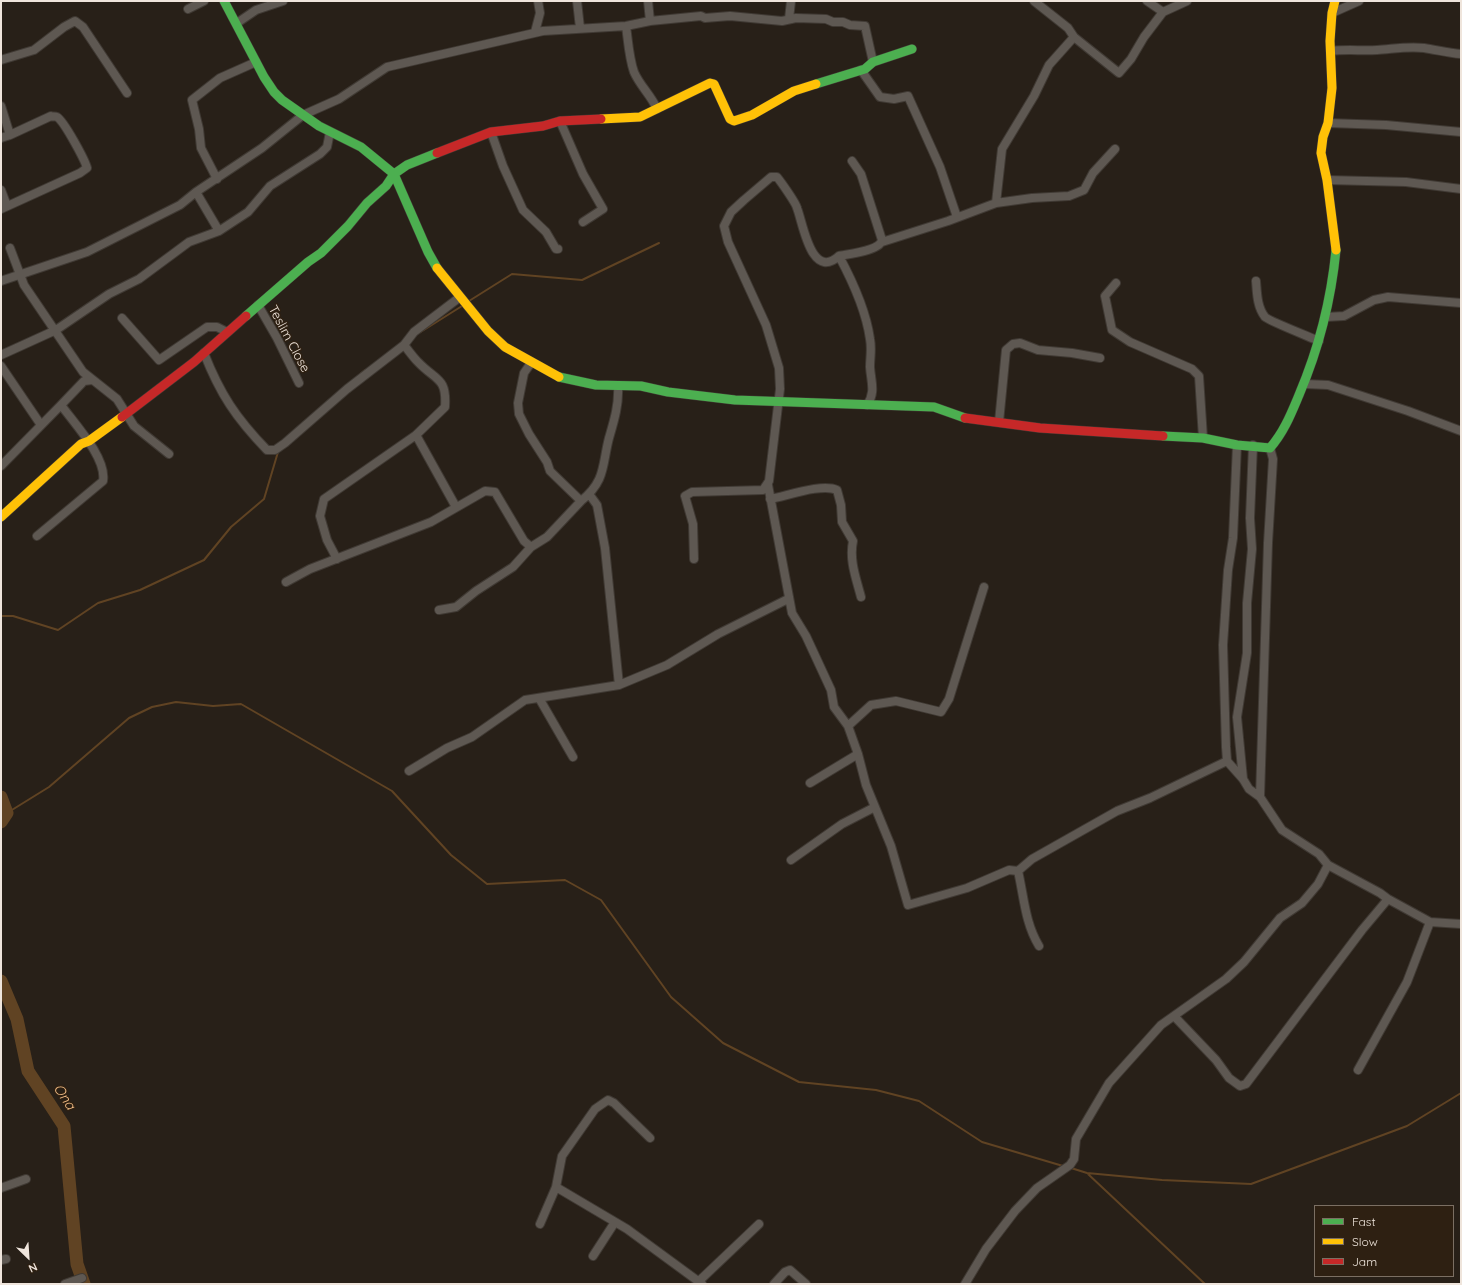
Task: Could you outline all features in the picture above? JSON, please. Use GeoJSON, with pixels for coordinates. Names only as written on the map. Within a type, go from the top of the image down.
{"type":"FeatureCollection","features":[{"type":"Feature","properties":{"kind":"street"},"geometry":{"type":"LineString","coordinates":[[188,9],[204,1]]}},
{"type":"Feature","properties":{"kind":"street"},"geometry":{"type":"LineString","coordinates":[[224,1],[237,23],[256,62],[274,92],[282,100],[330,132],[361,147],[394,174],[428,252],[440,273],[460,298],[488,331],[505,347],[560,378],[578,383],[618,387],[641,386],[668,392],[778,402],[934,407],[962,418],[1068,430],[1203,438],[1237,445],[1253,445],[1270,448]]}},
{"type":"Feature","properties":{"kind":"street"},"geometry":{"type":"LineString","coordinates":[[237,23],[256,10],[283,1]]}},
{"type":"Feature","properties":{"kind":"street"},"geometry":{"type":"LineString","coordinates":[[535,32],[540,13],[538,1]]}},
{"type":"Feature","properties":{"kind":"street"},"geometry":{"type":"LineString","coordinates":[[577,1],[580,28]]}},
{"type":"Feature","properties":{"kind":"street"},"geometry":{"type":"LineString","coordinates":[[648,1],[650,21]]}},
{"type":"Feature","properties":{"kind":"street"},"geometry":{"type":"LineString","coordinates":[[789,19],[791,1]]}},
{"type":"Feature","properties":{"kind":"street"},"geometry":{"type":"LineString","coordinates":[[1034,1],[1068,28],[1074,37],[1119,73],[1132,59],[1144,37],[1163,12],[1187,1]]}},
{"type":"Feature","properties":{"kind":"street"},"geometry":{"type":"LineString","coordinates":[[1147,1],[1163,12]]}},
{"type":"Feature","properties":{"kind":"street"},"geometry":{"type":"LineString","coordinates":[[1270,448],[1277,440],[1287,423],[1305,384],[1326,317],[1333,281],[1336,246],[1327,180],[1321,152],[1322,136],[1328,123],[1332,88],[1332,13],[1335,1]]}},
{"type":"Feature","properties":{"kind":"street"},"geometry":{"type":"LineString","coordinates":[[1332,13],[1359,1]]}},
{"type":"Feature","properties":{"kind":"street"},"geometry":{"type":"LineString","coordinates":[[1,281],[82,254],[105,244],[180,205],[196,192],[218,179],[262,148],[304,115],[339,99],[387,67],[535,32],[626,26],[650,21],[701,16],[705,18],[730,16],[782,21],[796,18],[826,19],[844,22],[850,25],[865,26],[873,62]]}},
{"type":"Feature","properties":{"kind":"street"},"geometry":{"type":"LineString","coordinates":[[1,60],[34,50],[64,27],[75,22],[83,27],[128,93]]}},
{"type":"Feature","properties":{"kind":"street"},"geometry":{"type":"LineString","coordinates":[[626,26],[634,71],[642,88],[652,97],[657,109]]}},
{"type":"Feature","properties":{"kind":"street"},"geometry":{"type":"LineString","coordinates":[[996,203],[1002,149],[1034,96],[1049,65],[1074,37]]}},
{"type":"Feature","properties":{"kind":"street"},"geometry":{"type":"LineString","coordinates":[[1331,51],[1425,48],[1445,53],[1461,54]]}},
{"type":"Feature","properties":{"kind":"street"},"geometry":{"type":"LineString","coordinates":[[1,517],[80,444],[89,441],[126,414],[204,353],[258,305],[321,253],[348,226],[367,203],[378,195],[394,174],[407,165],[491,132],[543,126],[560,121],[640,117],[712,83],[730,119],[734,121],[752,115],[794,91],[861,70],[873,62],[912,49]]}},
{"type":"Feature","properties":{"kind":"street"},"geometry":{"type":"LineString","coordinates":[[218,179],[201,148],[199,128],[192,100],[220,78],[256,62]]}},
{"type":"Feature","properties":{"kind":"street"},"geometry":{"type":"LineString","coordinates":[[861,70],[880,97],[894,99],[908,96],[940,167],[957,217]]}},
{"type":"Feature","properties":{"kind":"street"},"geometry":{"type":"LineString","coordinates":[[1,106],[10,135]]}},
{"type":"Feature","properties":{"kind":"street"},"geometry":{"type":"LineString","coordinates":[[1,138],[51,116],[58,117],[65,125],[85,159],[87,168],[75,175],[4,207],[1,190]]}},
{"type":"Feature","properties":{"kind":"street"},"geometry":{"type":"LineString","coordinates":[[560,121],[583,174],[603,209],[582,222]]}},
{"type":"Feature","properties":{"kind":"street"},"geometry":{"type":"LineString","coordinates":[[1328,123],[1386,125],[1461,132]]}},
{"type":"Feature","properties":{"kind":"street"},"geometry":{"type":"LineString","coordinates":[[1,354],[56,330],[109,294],[139,279],[188,242],[219,231],[248,212],[270,186],[320,154],[327,147],[330,132]]}},
{"type":"Feature","properties":{"kind":"street"},"geometry":{"type":"LineString","coordinates":[[491,132],[502,166],[522,210],[546,232],[558,250]]}},
{"type":"Feature","properties":{"kind":"street"},"geometry":{"type":"LineString","coordinates":[[1115,149],[1093,173],[1084,190],[1070,196],[1032,198],[996,203],[882,242],[877,247],[845,256],[839,256],[829,262],[815,257],[805,236],[797,208],[777,177],[771,177],[730,212],[725,222],[728,242],[766,325],[775,352],[780,378],[768,485],[788,600],[792,613],[806,636],[831,690],[834,707],[848,726],[858,754],[866,786],[891,846],[908,905],[967,888],[1009,870],[1018,871],[1032,859],[1117,811],[1150,798],[1228,761]]}},
{"type":"Feature","properties":{"kind":"street"},"geometry":{"type":"LineString","coordinates":[[852,161],[861,174],[877,220],[882,242]]}},
{"type":"Feature","properties":{"kind":"street"},"geometry":{"type":"LineString","coordinates":[[1327,180],[1406,182],[1461,189]]}},
{"type":"Feature","properties":{"kind":"street"},"geometry":{"type":"LineString","coordinates":[[196,192],[219,231]]}},
{"type":"Feature","properties":{"kind":"street"},"geometry":{"type":"LineString","coordinates":[[10,248],[24,285],[56,330],[83,372],[117,399],[134,426],[169,454]]}},
{"type":"Feature","properties":{"kind":"street"},"geometry":{"type":"LineString","coordinates":[[839,256],[859,299],[870,340],[870,368],[873,392],[872,398],[867,405]]}},
{"type":"Feature","properties":{"kind":"street"},"geometry":{"type":"LineString","coordinates":[[1256,281],[1258,299],[1264,316],[1269,320],[1289,327],[1319,341]]}},
{"type":"Feature","properties":{"kind":"street"},"geometry":{"type":"LineString","coordinates":[[1116,283],[1105,296],[1112,330],[1130,342],[1192,369],[1199,376],[1203,438]]}},
{"type":"Feature","properties":{"kind":"street"},"geometry":{"type":"LineString","coordinates":[[1326,317],[1344,316],[1374,300],[1388,297],[1461,303]]}},
{"type":"Feature","properties":{"kind":"street"},"geometry":{"type":"LineString","coordinates":[[204,353],[215,382],[231,409],[267,450],[275,450],[347,389],[404,345],[414,332],[460,298]]}},
{"type":"Feature","properties":{"kind":"street","name":"Teslim Close"},"geometry":{"type":"LineString","coordinates":[[258,305],[277,338],[298,383]]}},
{"type":"Feature","properties":{"kind":"street"},"geometry":{"type":"LineString","coordinates":[[122,318],[159,360],[207,327],[217,327],[227,332]]}},
{"type":"Feature","properties":{"kind":"street"},"geometry":{"type":"LineString","coordinates":[[999,422],[1005,375],[1006,350],[1013,344],[1020,344],[1038,350],[1072,353],[1100,358]]}},
{"type":"Feature","properties":{"kind":"street"},"geometry":{"type":"LineString","coordinates":[[337,559],[328,540],[320,516],[324,500],[416,435],[445,407],[446,392],[441,381],[417,361],[404,345]]}},
{"type":"Feature","properties":{"kind":"street"},"geometry":{"type":"LineString","coordinates":[[531,363],[524,373],[518,403],[520,414],[529,434],[547,462],[550,471],[581,501]]}},
{"type":"Feature","properties":{"kind":"street"},"geometry":{"type":"LineString","coordinates":[[1,366],[41,425]]}},
{"type":"Feature","properties":{"kind":"street"},"geometry":{"type":"LineString","coordinates":[[1,466],[84,381],[92,380]]}},
{"type":"Feature","properties":{"kind":"street"},"geometry":{"type":"LineString","coordinates":[[1305,384],[1328,385],[1408,411],[1461,431]]}},
{"type":"Feature","properties":{"kind":"street"},"geometry":{"type":"LineString","coordinates":[[439,610],[456,607],[476,591],[513,567],[531,547],[547,537],[589,494],[597,483],[605,466],[619,399],[618,387]]}},
{"type":"Feature","properties":{"kind":"street"},"geometry":{"type":"LineString","coordinates":[[37,536],[103,481],[103,471],[89,441],[61,405]]}},
{"type":"Feature","properties":{"kind":"street"},"geometry":{"type":"LineString","coordinates":[[416,435],[456,507]]}},
{"type":"Feature","properties":{"kind":"street"},"geometry":{"type":"LineString","coordinates":[[1237,445],[1233,538],[1228,570],[1223,646],[1224,716],[1228,761],[1249,789],[1260,797],[1282,830],[1320,854],[1328,865],[1380,892],[1388,899],[1430,922],[1461,924]]}},
{"type":"Feature","properties":{"kind":"street"},"geometry":{"type":"LineString","coordinates":[[1243,779],[1237,717],[1247,653],[1247,603],[1252,549],[1250,518],[1253,445]]}},
{"type":"Feature","properties":{"kind":"street"},"geometry":{"type":"LineString","coordinates":[[1260,797],[1268,543],[1273,459],[1270,448]]}},
{"type":"Feature","properties":{"kind":"street"},"geometry":{"type":"LineString","coordinates":[[694,559],[693,524],[685,496],[692,492],[762,490],[768,485]]}},
{"type":"Feature","properties":{"kind":"street"},"geometry":{"type":"LineString","coordinates":[[770,499],[806,490],[833,488],[837,490],[840,500],[842,522],[853,541],[850,552],[852,565],[861,596]]}},
{"type":"Feature","properties":{"kind":"street"},"geometry":{"type":"LineString","coordinates":[[286,582],[310,569],[337,559],[362,547],[431,522],[485,491],[495,492],[524,541],[531,547]]}},
{"type":"Feature","properties":{"kind":"street"},"geometry":{"type":"LineString","coordinates":[[589,494],[597,505],[605,548],[619,685]]}},
{"type":"Feature","properties":{"kind":"street"},"geometry":{"type":"LineString","coordinates":[[848,726],[871,705],[896,701],[941,712],[949,699],[984,587]]}},
{"type":"Feature","properties":{"kind":"street"},"geometry":{"type":"LineString","coordinates":[[409,771],[447,748],[472,737],[525,700],[619,685],[666,665],[718,634],[788,600]]}},
{"type":"Feature","properties":{"kind":"street"},"geometry":{"type":"LineString","coordinates":[[539,698],[573,757]]}},
{"type":"Feature","properties":{"kind":"street"},"geometry":{"type":"LineString","coordinates":[[810,783],[858,754]]}},
{"type":"Feature","properties":{"kind":"street"},"geometry":{"type":"LineString","coordinates":[[791,860],[842,824],[875,808]]}},
{"type":"Feature","properties":{"kind":"street"},"geometry":{"type":"LineString","coordinates":[[965,1284],[986,1249],[1015,1211],[1037,1188],[1070,1165],[1074,1159],[1076,1139],[1109,1083],[1161,1024],[1226,979],[1244,962],[1280,918],[1302,903],[1318,884],[1328,865]]}},
{"type":"Feature","properties":{"kind":"street"},"geometry":{"type":"LineString","coordinates":[[1018,871],[1026,917],[1039,946]]}},
{"type":"Feature","properties":{"kind":"street"},"geometry":{"type":"LineString","coordinates":[[1174,1016],[1216,1060],[1231,1081],[1240,1086],[1246,1084],[1362,930],[1388,899]]}},
{"type":"Feature","properties":{"kind":"street"},"geometry":{"type":"LineString","coordinates":[[1358,1070],[1407,982],[1430,922]]}},
{"type":"Feature","properties":{"kind":"street"},"geometry":{"type":"LineString","coordinates":[[540,1224],[556,1187],[562,1156],[595,1109],[608,1100],[614,1103],[650,1138]]}},
{"type":"Feature","properties":{"kind":"street"},"geometry":{"type":"LineString","coordinates":[[1,1188],[26,1179]]}},
{"type":"Feature","properties":{"kind":"street"},"geometry":{"type":"LineString","coordinates":[[556,1187],[615,1222],[700,1283],[759,1224]]}},
{"type":"Feature","properties":{"kind":"street"},"geometry":{"type":"LineString","coordinates":[[593,1256],[615,1222]]}},
{"type":"Feature","properties":{"kind":"street"},"geometry":{"type":"LineString","coordinates":[[774,1284],[785,1272],[790,1270],[806,1284]]}},
{"type":"Feature","properties":{"kind":"street"},"geometry":{"type":"LineString","coordinates":[[64,1284],[82,1278]]}},
{"type":"Feature","properties":{"kind":"waterway"},"geometry":{"type":"LineString","coordinates":[[469,301],[512,274],[582,280],[659,243]]}},
{"type":"Feature","properties":{"kind":"waterway"},"geometry":{"type":"LineString","coordinates":[[419,333],[462,306]]}},
{"type":"Feature","properties":{"kind":"waterway"},"geometry":{"type":"LineString","coordinates":[[358,376],[365,370]]}},
{"type":"Feature","properties":{"kind":"waterway"},"geometry":{"type":"LineString","coordinates":[[1,616],[13,616],[58,630],[98,603],[140,590],[204,560],[231,527],[264,499],[278,452]]}},
{"type":"Feature","properties":{"kind":"waterway"},"geometry":{"type":"LineString","coordinates":[[7,813],[49,787],[129,718],[152,707],[176,702],[213,706],[241,704],[392,791],[451,855],[487,884],[565,880],[601,900],[671,997],[723,1043],[799,1082],[876,1090],[919,1101],[982,1142],[1063,1166]]}},
{"type":"Feature","properties":{"kind":"waterway","name":"Ona"},"geometry":{"type":"LineString","coordinates":[[1,797],[7,813],[1,822]]}},
{"type":"Feature","properties":{"kind":"waterway","name":"Ona"},"geometry":{"type":"LineString","coordinates":[[1,981],[17,1019],[28,1071],[64,1126],[77,1264],[84,1284]]}},
{"type":"Feature","properties":{"kind":"waterway"},"geometry":{"type":"LineString","coordinates":[[1071,1168],[1087,1173],[1162,1180],[1251,1184],[1407,1126],[1461,1093]]}},
{"type":"Feature","properties":{"kind":"waterway"},"geometry":{"type":"LineString","coordinates":[[1088,1174],[1205,1284]]}},
{"type":"Feature","properties":{"kind":"traffic: fast"},"geometry":{"type":"LineString","coordinates":[[224,1],[264,77],[274,92],[282,100],[319,126],[361,147],[394,174],[428,252],[437,268]]}},
{"type":"Feature","properties":{"kind":"traffic: fast"},"geometry":{"type":"LineString","coordinates":[[816,84],[865,69],[873,62],[912,49]]}},
{"type":"Feature","properties":{"kind":"traffic: fast"},"geometry":{"type":"LineString","coordinates":[[246,316],[308,262],[321,253],[348,226],[367,203],[386,186],[394,174],[407,165],[437,153]]}},
{"type":"Feature","properties":{"kind":"traffic: fast"},"geometry":{"type":"LineString","coordinates":[[1163,436],[1203,438],[1237,445],[1270,448],[1279,436],[1290,416],[1313,360],[1331,288],[1336,250]]}},
{"type":"Feature","properties":{"kind":"traffic: fast"},"geometry":{"type":"LineString","coordinates":[[559,377],[596,385],[641,386],[668,392],[735,400],[934,407],[965,418]]}},
{"type":"Feature","properties":{"kind":"traffic: slow"},"geometry":{"type":"LineString","coordinates":[[1335,1],[1332,13],[1330,41],[1332,88],[1328,123],[1323,137],[1321,153],[1327,180],[1336,250]]}},
{"type":"Feature","properties":{"kind":"traffic: slow"},"geometry":{"type":"LineString","coordinates":[[601,119],[640,117],[710,83],[714,84],[730,119],[734,121],[752,115],[794,91],[816,84]]}},
{"type":"Feature","properties":{"kind":"traffic: slow"},"geometry":{"type":"LineString","coordinates":[[437,268],[488,331],[505,347],[559,377]]}},
{"type":"Feature","properties":{"kind":"traffic: slow"},"geometry":{"type":"LineString","coordinates":[[1,517],[81,444],[89,441],[122,417]]}},
{"type":"Feature","properties":{"kind":"traffic: jam"},"geometry":{"type":"LineString","coordinates":[[437,153],[491,132],[543,126],[560,121],[601,119]]}},
{"type":"Feature","properties":{"kind":"traffic: jam"},"geometry":{"type":"LineString","coordinates":[[122,417],[194,362],[246,316]]}},
{"type":"Feature","properties":{"kind":"traffic: jam"},"geometry":{"type":"LineString","coordinates":[[965,418],[1040,428],[1163,436]]}}]}
